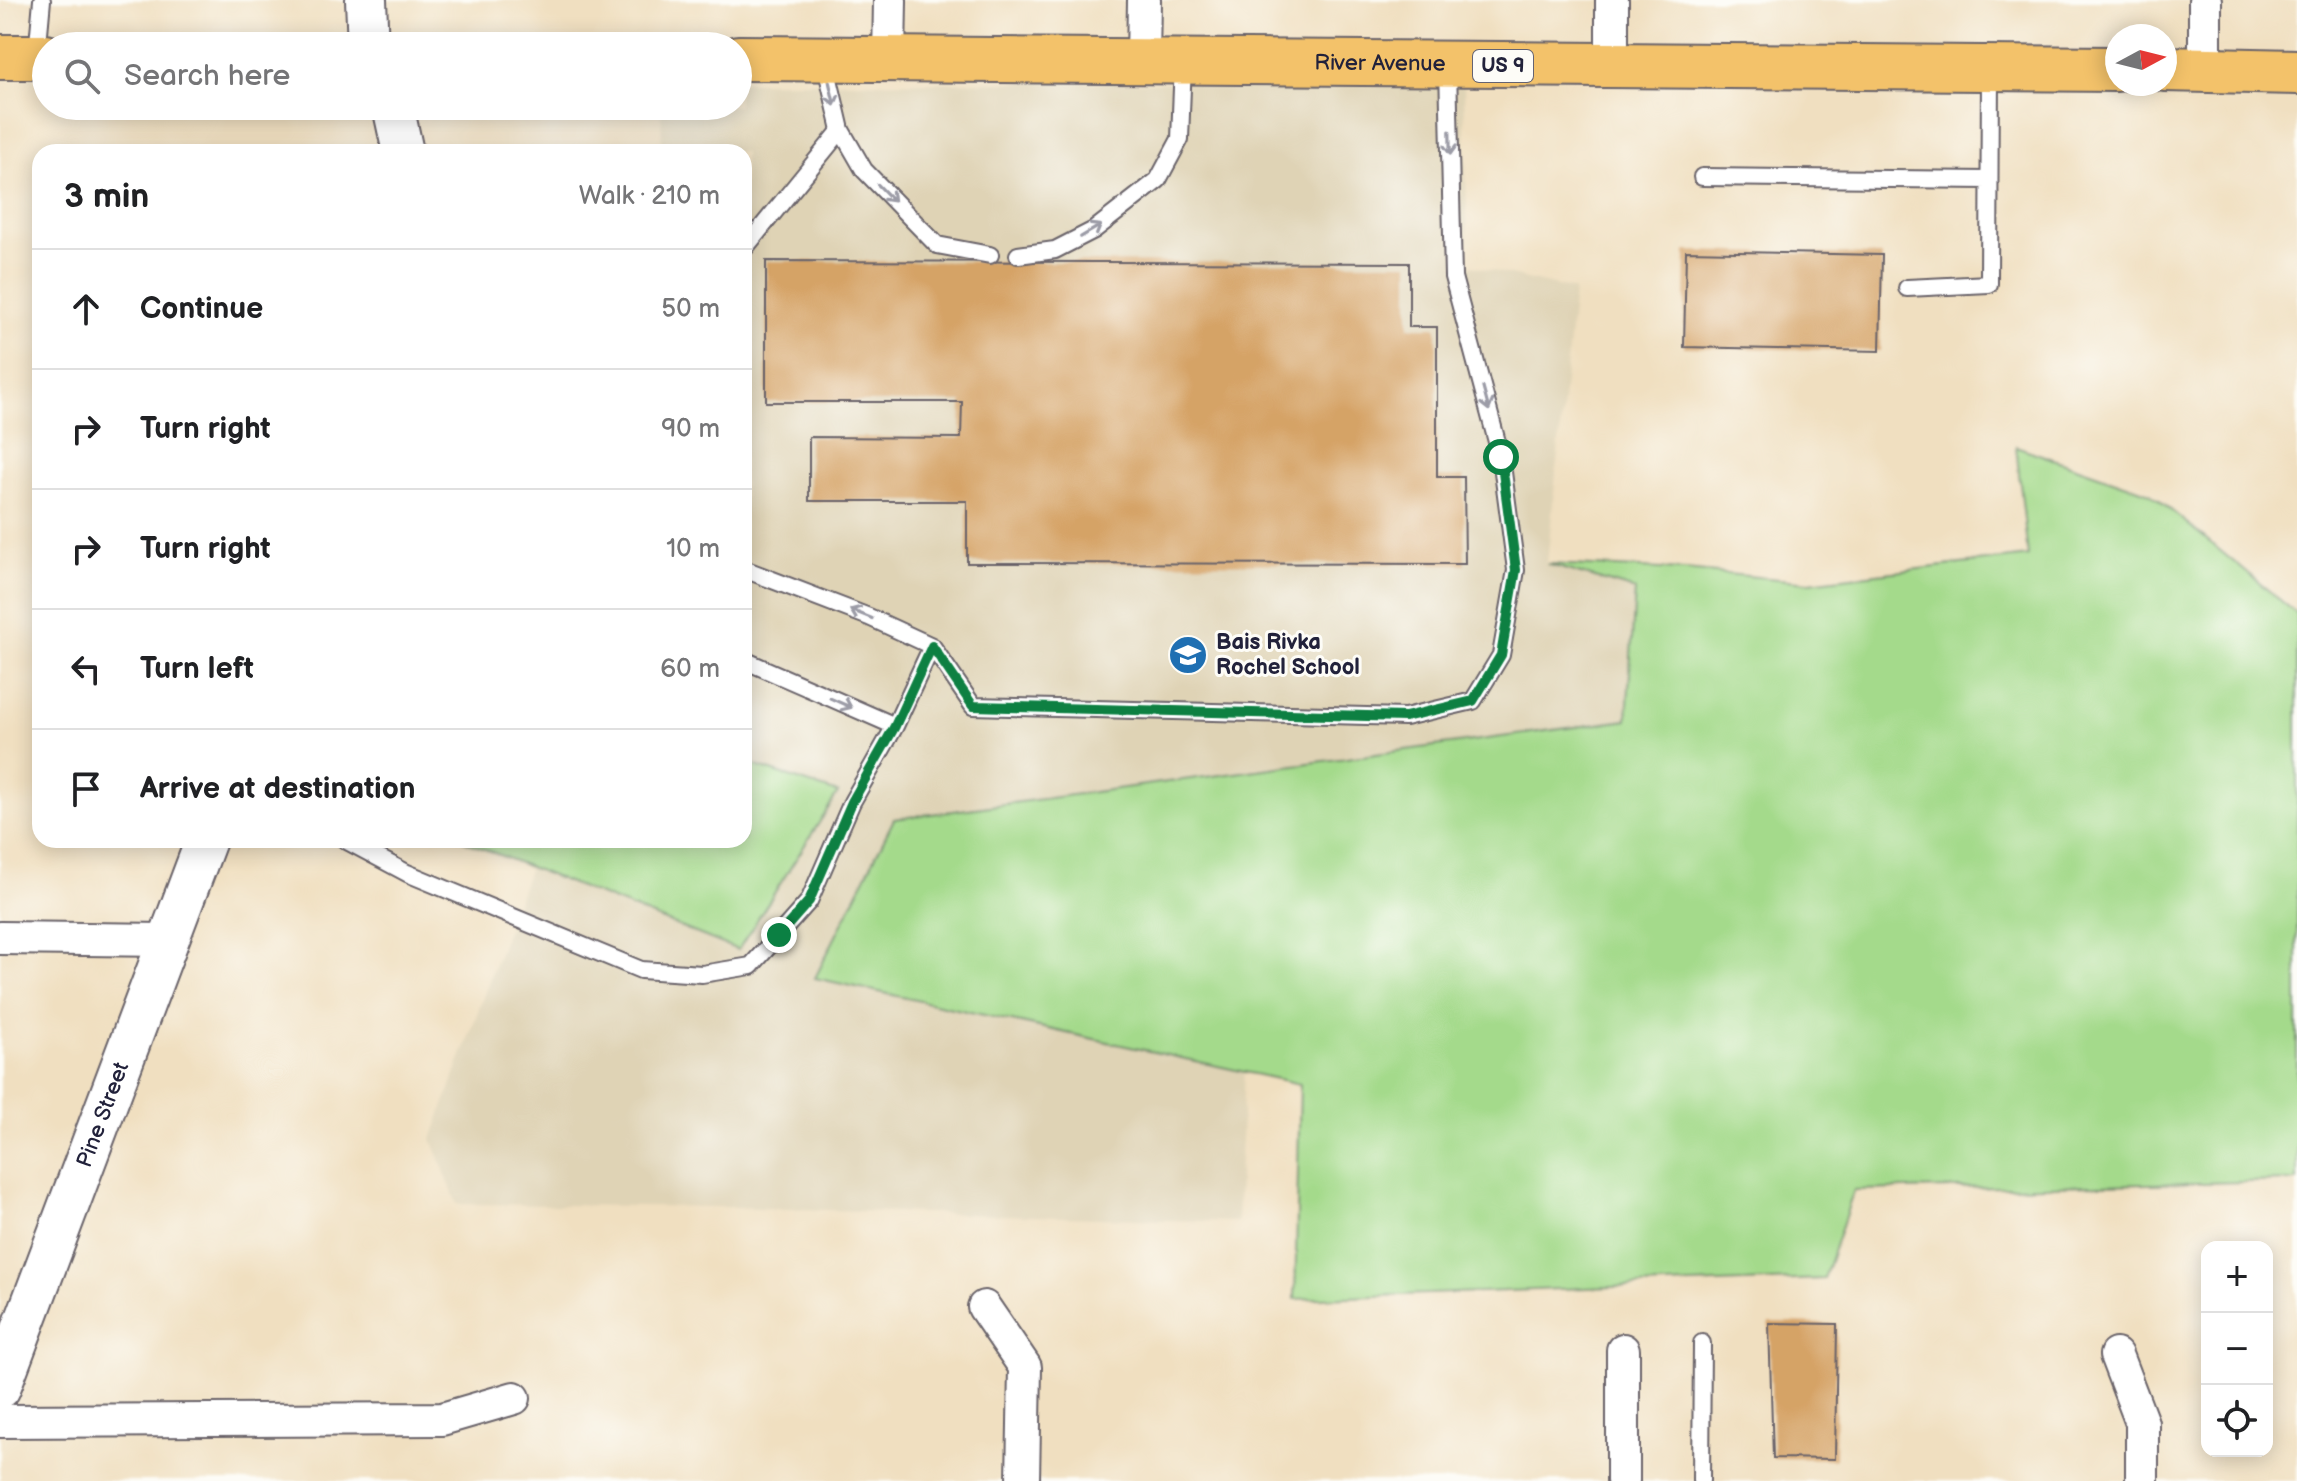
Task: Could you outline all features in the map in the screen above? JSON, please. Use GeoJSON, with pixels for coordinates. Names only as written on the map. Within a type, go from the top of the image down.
{"type":"FeatureCollection","features":[{"type":"Feature","properties":{"kind":"highway","name":"River Avenue"},"geometry":{"type":"LineString","coordinates":[[752,58],[2105,69]]}},
{"type":"Feature","properties":{"kind":"highway"},"geometry":{"type":"LineString","coordinates":[[2185,70],[2297,72]]}},
{"type":"Feature","properties":{"kind":"street"},"geometry":{"type":"LineString","coordinates":[[366,0],[367,32]]}},
{"type":"Feature","properties":{"kind":"street"},"geometry":{"type":"LineString","coordinates":[[889,59],[890,0]]}},
{"type":"Feature","properties":{"kind":"street"},"geometry":{"type":"LineString","coordinates":[[1144,0],[1163,62]]}},
{"type":"Feature","properties":{"kind":"street"},"geometry":{"type":"LineString","coordinates":[[1612,0],[1612,67]]}},
{"type":"Feature","properties":{"kind":"street"},"geometry":{"type":"LineString","coordinates":[[2185,70],[2205,0]]}},
{"type":"Feature","properties":{"kind":"street"},"geometry":{"type":"LineString","coordinates":[[396,120],[401,144]]}},
{"type":"Feature","properties":{"kind":"street","name":"Pine Street"},"geometry":{"type":"LineString","coordinates":[[0,1388],[203,848]]}},
{"type":"Feature","properties":{"kind":"street"},"geometry":{"type":"LineString","coordinates":[[0,938],[168,940]]}},
{"type":"Feature","properties":{"kind":"street"},"geometry":{"type":"LineString","coordinates":[[984,1307],[1025,1367],[1023,1481]]}},
{"type":"Feature","properties":{"kind":"street"},"geometry":{"type":"LineString","coordinates":[[1623,1350],[1623,1481]]}},
{"type":"Feature","properties":{"kind":"street"},"geometry":{"type":"LineString","coordinates":[[2116,1355],[2142,1423],[2142,1481]]}},
{"type":"Feature","properties":{"kind":"street"},"geometry":{"type":"LineString","coordinates":[[0,1421],[442,1419],[514,1398]]}},
{"type":"Feature","properties":{"kind":"lane"},"geometry":{"type":"LineString","coordinates":[[34,32],[42,0]]}},
{"type":"Feature","properties":{"kind":"lane"},"geometry":{"type":"LineString","coordinates":[[824,58],[841,130],[864,170],[937,245],[990,255]]}},
{"type":"Feature","properties":{"kind":"lane"},"geometry":{"type":"LineString","coordinates":[[1018,255],[1055,250],[1094,230],[1158,180],[1180,139],[1163,62]]}},
{"type":"Feature","properties":{"kind":"lane"},"geometry":{"type":"LineString","coordinates":[[752,572],[869,617],[932,646],[973,706],[1405,717],[1473,701],[1501,655],[1516,570],[1501,457],[1453,277],[1448,65]]}},
{"type":"Feature","properties":{"kind":"lane"},"geometry":{"type":"LineString","coordinates":[[1907,288],[1989,284],[1990,69]]}},
{"type":"Feature","properties":{"kind":"lane"},"geometry":{"type":"LineString","coordinates":[[752,239],[841,130]]}},
{"type":"Feature","properties":{"kind":"lane"},"geometry":{"type":"LineString","coordinates":[[1702,177],[1989,180]]}},
{"type":"Feature","properties":{"kind":"lane"},"geometry":{"type":"LineString","coordinates":[[360,848],[407,873],[641,970],[702,974],[751,966],[809,901],[852,802],[895,726],[932,646]]}},
{"type":"Feature","properties":{"kind":"lane"},"geometry":{"type":"LineString","coordinates":[[752,663],[895,726]]}},
{"type":"Feature","properties":{"kind":"lane"},"geometry":{"type":"LineString","coordinates":[[1701,1481],[1702,1343]]}},
{"type":"Feature","properties":{"kind":"shaded area","name":"Bais Rivka Rochel School"},"geometry":{"type":"Polygon","coordinates":[[[752,82],[1464,83],[1468,265],[1574,290],[1547,564],[1636,590],[1628,720],[894,819],[815,979],[1244,1071],[1237,1222],[724,1207],[457,1204],[432,1139],[530,867],[738,950],[837,793],[752,765],[752,144],[662,144],[661,120],[752,120],[752,82]]]}},
{"type":"Feature","properties":{"kind":"green space"},"geometry":{"type":"Polygon","coordinates":[[[2016,446],[2150,493],[2297,614],[2297,1181],[1854,1190],[1824,1279],[1295,1299],[1300,1084],[815,978],[894,819],[1627,720],[1635,590],[1547,564],[1685,570],[1809,582],[2028,556],[2016,446]]]}},
{"type":"Feature","properties":{"kind":"green space"},"geometry":{"type":"Polygon","coordinates":[[[752,765],[838,793],[738,950],[482,848],[752,848],[752,765]]]}},
{"type":"Feature","properties":{"kind":"building"},"geometry":{"type":"Polygon","coordinates":[[[1686,251],[1882,255],[1880,351],[1684,347],[1686,251]]]}},
{"type":"Feature","properties":{"kind":"building"},"geometry":{"type":"Polygon","coordinates":[[[766,261],[1409,263],[1409,327],[1437,327],[1437,477],[1464,477],[1465,564],[967,563],[967,501],[809,501],[809,437],[961,438],[962,402],[766,402],[766,261]]]}},
{"type":"Feature","properties":{"kind":"building"},"geometry":{"type":"Polygon","coordinates":[[[1769,1323],[1837,1324],[1835,1459],[1773,1458],[1769,1323]]]}},
{"type":"Feature","properties":{"kind":"place","name":"Bais Rivka Rochel School"},"geometry":{"type":"Point","coordinates":[1188,655]}},
{"type":"Feature","properties":{"kind":"route"},"geometry":{"type":"LineString","coordinates":[[779,935],[809,901],[852,802],[895,726],[932,646],[973,706],[1405,717],[1473,701],[1501,655],[1516,570],[1501,457]]}}]}
